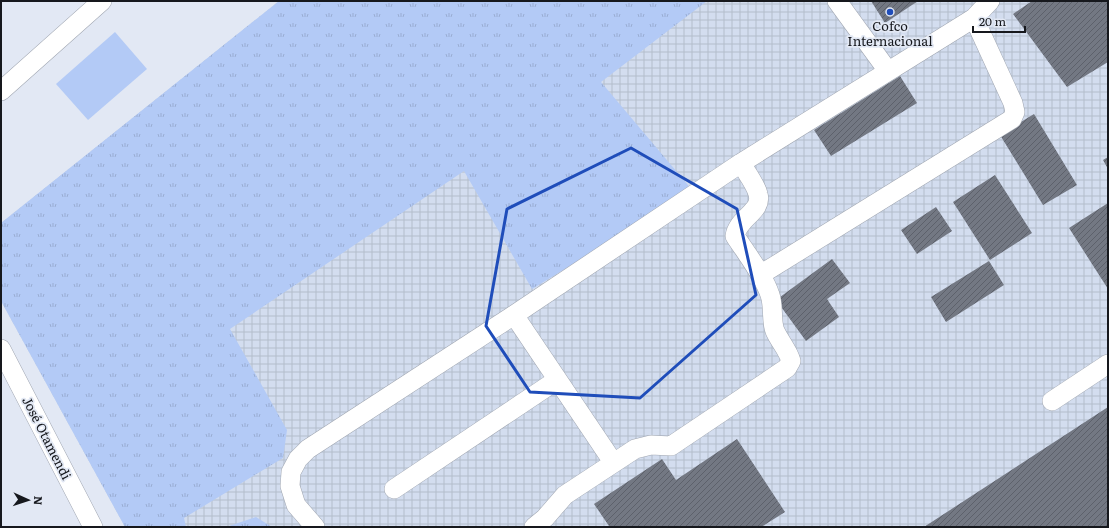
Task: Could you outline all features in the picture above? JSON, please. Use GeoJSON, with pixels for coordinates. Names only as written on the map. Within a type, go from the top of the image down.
{"type":"FeatureCollection","features":[{"type":"Feature","properties":{"kind":"street"},"geometry":{"type":"LineString","coordinates":[[1,91],[102,1]]}},
{"type":"Feature","properties":{"kind":"street"},"geometry":{"type":"LineString","coordinates":[[837,1],[888,71]]}},
{"type":"Feature","properties":{"kind":"street"},"geometry":{"type":"LineString","coordinates":[[315,527],[296,505],[290,486],[292,472],[298,459],[308,449],[514,316],[741,163],[974,18],[990,1]]}},
{"type":"Feature","properties":{"kind":"street"},"geometry":{"type":"LineString","coordinates":[[760,275],[1012,119],[1014,112],[1013,103],[974,18]]}},
{"type":"Feature","properties":{"kind":"street"},"geometry":{"type":"LineString","coordinates":[[534,527],[545,518],[565,495],[613,462],[635,449],[651,445],[671,446],[787,368],[791,361],[789,353],[775,331],[770,293],[735,236],[736,229],[744,219],[754,211],[759,203],[758,193],[741,163]]}},
{"type":"Feature","properties":{"kind":"street"},"geometry":{"type":"LineString","coordinates":[[514,316],[613,462]]}},
{"type":"Feature","properties":{"kind":"street","name":"José Otamendi"},"geometry":{"type":"LineString","coordinates":[[1,349],[93,527]]}},
{"type":"Feature","properties":{"kind":"street"},"geometry":{"type":"LineString","coordinates":[[1052,401],[1108,364]]}},
{"type":"Feature","properties":{"kind":"street"},"geometry":{"type":"LineString","coordinates":[[394,489],[557,380]]}},
{"type":"Feature","properties":{"kind":"highlighted area"},"geometry":{"type":"Polygon","coordinates":[[[631,148],[737,209],[756,295],[640,398],[530,392],[486,326],[507,209],[631,148]]]}},
{"type":"Feature","properties":{"kind":"shaded area"},"geometry":{"type":"Polygon","coordinates":[[[279,1],[1108,1],[1108,527],[125,527],[1,301],[1,223],[279,1]]]}},
{"type":"Feature","properties":{"kind":"green space"},"geometry":{"type":"Polygon","coordinates":[[[279,1],[707,1],[601,82],[693,191],[532,289],[464,171],[230,329],[287,430],[283,458],[184,518],[186,527],[125,527],[1,301],[1,223],[279,1]]]}},
{"type":"Feature","properties":{"kind":"green space"},"geometry":{"type":"Polygon","coordinates":[[[115,32],[147,69],[88,120],[56,84],[115,32]]]}},
{"type":"Feature","properties":{"kind":"green space"},"geometry":{"type":"Polygon","coordinates":[[[256,517],[272,527],[226,527],[256,517]]]}},
{"type":"Feature","properties":{"kind":"building","name":"Cofco Internacional"},"geometry":{"type":"Polygon","coordinates":[[[871,1],[918,1],[885,23],[871,1]]]}},
{"type":"Feature","properties":{"kind":"building"},"geometry":{"type":"Polygon","coordinates":[[[1032,1],[1108,1],[1108,62],[1067,87],[1013,14],[1032,1]]]}},
{"type":"Feature","properties":{"kind":"building"},"geometry":{"type":"Polygon","coordinates":[[[900,76],[917,103],[831,156],[814,130],[900,76]]]}},
{"type":"Feature","properties":{"kind":"building"},"geometry":{"type":"Polygon","coordinates":[[[1034,114],[1077,185],[1043,205],[1000,135],[1034,114]]]}},
{"type":"Feature","properties":{"kind":"building"},"geometry":{"type":"Polygon","coordinates":[[[1108,157],[1108,169],[1103,160],[1108,157]]]}},
{"type":"Feature","properties":{"kind":"building"},"geometry":{"type":"Polygon","coordinates":[[[995,175],[1032,233],[990,260],[953,202],[995,175]]]}},
{"type":"Feature","properties":{"kind":"building"},"geometry":{"type":"Polygon","coordinates":[[[1108,203],[1108,289],[1069,228],[1108,203]]]}},
{"type":"Feature","properties":{"kind":"building"},"geometry":{"type":"Polygon","coordinates":[[[936,207],[952,231],[917,254],[901,230],[936,207]]]}},
{"type":"Feature","properties":{"kind":"building"},"geometry":{"type":"Polygon","coordinates":[[[832,259],[850,283],[827,299],[839,317],[806,341],[776,300],[832,259]]]}},
{"type":"Feature","properties":{"kind":"building"},"geometry":{"type":"Polygon","coordinates":[[[989,261],[1004,285],[946,322],[931,297],[989,261]]]}},
{"type":"Feature","properties":{"kind":"building"},"geometry":{"type":"Polygon","coordinates":[[[1108,407],[1108,527],[924,527],[1108,407]]]}},
{"type":"Feature","properties":{"kind":"building"},"geometry":{"type":"Polygon","coordinates":[[[737,439],[785,512],[761,527],[607,527],[609,526],[594,504],[662,459],[676,480],[737,439]]]}},
{"type":"Feature","properties":{"kind":"place","name":"Cofco Internacional"},"geometry":{"type":"Point","coordinates":[890,12]}}]}
